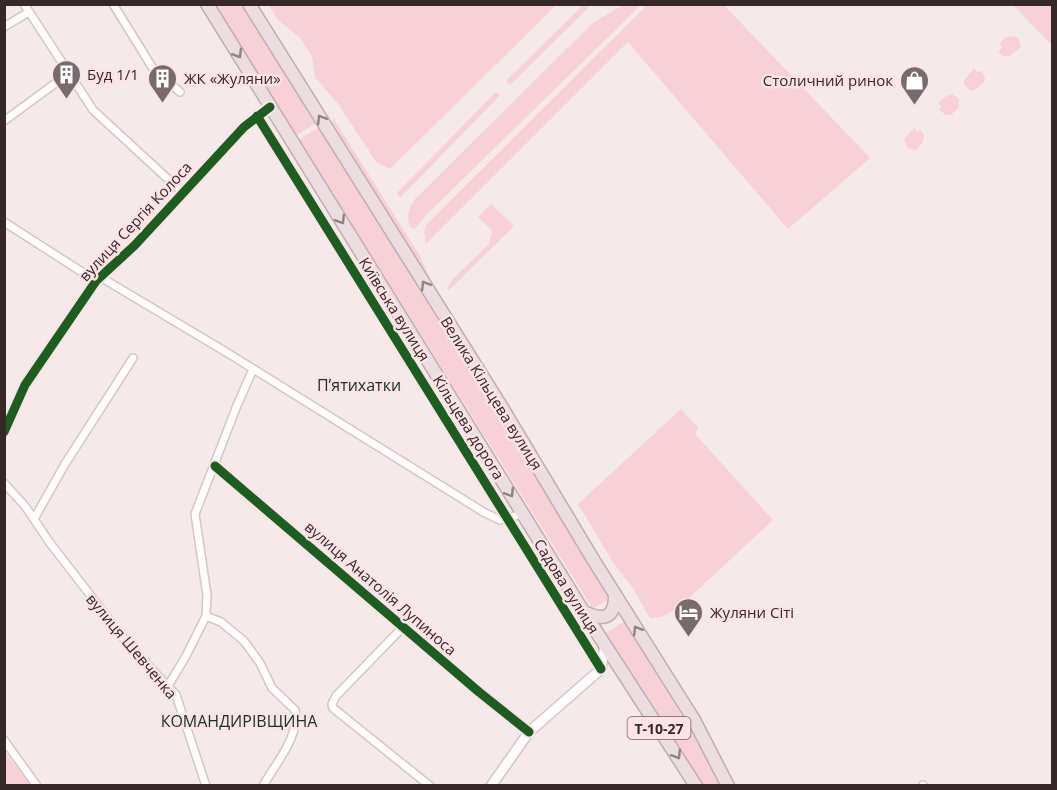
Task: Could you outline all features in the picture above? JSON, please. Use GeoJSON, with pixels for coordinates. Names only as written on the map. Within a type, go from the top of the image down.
{"type":"FeatureCollection","features":[{"type":"Feature","properties":{"kind":"highway","name":"Кільцева дорога"},"geometry":{"type":"LineString","coordinates":[[207,4],[583,611],[696,786]]}},
{"type":"Feature","properties":{"kind":"highway","name":"Велика Кільцева вулиця"},"geometry":{"type":"LineString","coordinates":[[249,4],[501,406],[615,595],[694,720],[728,786]]}},
{"type":"Feature","properties":{"kind":"highway"},"geometry":{"type":"LineString","coordinates":[[583,611],[594,616],[606,616],[614,608],[615,595]]}},
{"type":"Feature","properties":{"kind":"street"},"geometry":{"type":"LineString","coordinates":[[24,4],[93,110],[182,192]]}},
{"type":"Feature","properties":{"kind":"street"},"geometry":{"type":"LineString","coordinates":[[113,4],[152,68],[180,92]]}},
{"type":"Feature","properties":{"kind":"street"},"geometry":{"type":"LineString","coordinates":[[4,27],[29,12]]}},
{"type":"Feature","properties":{"kind":"street"},"geometry":{"type":"LineString","coordinates":[[4,121],[68,74]]}},
{"type":"Feature","properties":{"kind":"street","name":"вулиця Сергія Колоса"},"geometry":{"type":"LineString","coordinates":[[4,432],[25,385],[99,280],[135,245],[182,192],[256,116],[270,107]]}},
{"type":"Feature","properties":{"kind":"street","name":"Київська вулиця"},"geometry":{"type":"LineString","coordinates":[[256,116],[507,519]]}},
{"type":"Feature","properties":{"kind":"street"},"geometry":{"type":"LineString","coordinates":[[4,222],[253,369],[485,513],[500,520],[523,514]]}},
{"type":"Feature","properties":{"kind":"street"},"geometry":{"type":"LineString","coordinates":[[34,519],[65,464],[133,358]]}},
{"type":"Feature","properties":{"kind":"street"},"geometry":{"type":"LineString","coordinates":[[168,686],[206,616],[207,595],[195,518],[253,369]]}},
{"type":"Feature","properties":{"kind":"street","name":"вулиця Анатолія Лупиноса"},"geometry":{"type":"LineString","coordinates":[[215,466],[528,732]]}},
{"type":"Feature","properties":{"kind":"street","name":"вулиця Шевченка"},"geometry":{"type":"LineString","coordinates":[[4,483],[34,519],[128,644],[168,686],[179,702],[206,786]]}},
{"type":"Feature","properties":{"kind":"street","name":"Садова вулиця"},"geometry":{"type":"LineString","coordinates":[[507,519],[601,669]]}},
{"type":"Feature","properties":{"kind":"street"},"geometry":{"type":"LineString","coordinates":[[206,616],[221,622],[244,641],[260,663],[272,688],[295,710],[291,737],[262,786]]}},
{"type":"Feature","properties":{"kind":"street"},"geometry":{"type":"LineString","coordinates":[[404,627],[336,696],[332,704],[340,714],[430,786]]}},
{"type":"Feature","properties":{"kind":"street"},"geometry":{"type":"LineString","coordinates":[[491,786],[528,732],[601,669],[605,645]]}},
{"type":"Feature","properties":{"kind":"street"},"geometry":{"type":"LineString","coordinates":[[601,669],[621,671]]}},
{"type":"Feature","properties":{"kind":"street"},"geometry":{"type":"LineString","coordinates":[[4,740],[37,786]]}},
{"type":"Feature","properties":{"kind":"shaded area"},"geometry":{"type":"Polygon","coordinates":[[[584,4],[591,5],[510,85],[506,81],[584,4]]]}},
{"type":"Feature","properties":{"kind":"shaded area"},"geometry":{"type":"Polygon","coordinates":[[[215,5],[241,5],[316,123],[296,136],[215,5]]]}},
{"type":"Feature","properties":{"kind":"shaded area"},"geometry":{"type":"Polygon","coordinates":[[[269,5],[556,5],[390,169],[377,163],[338,104],[315,77],[312,56],[300,38],[279,21],[269,5]]]}},
{"type":"Feature","properties":{"kind":"shaded area"},"geometry":{"type":"Polygon","coordinates":[[[623,5],[641,5],[426,215],[415,229],[411,228],[408,214],[414,200],[594,22],[623,5]]]}},
{"type":"Feature","properties":{"kind":"shaded area"},"geometry":{"type":"Polygon","coordinates":[[[647,5],[724,5],[870,158],[788,229],[628,42],[426,243],[424,232],[427,224],[647,5]]]}},
{"type":"Feature","properties":{"kind":"shaded area"},"geometry":{"type":"Polygon","coordinates":[[[1013,5],[1052,5],[1052,45],[1013,5]]]}},
{"type":"Feature","properties":{"kind":"shaded area"},"geometry":{"type":"Polygon","coordinates":[[[1006,37],[1018,38],[1021,47],[1010,56],[1003,56],[998,51],[1002,48],[999,44],[1006,37]]]}},
{"type":"Feature","properties":{"kind":"shaded area"},"geometry":{"type":"Polygon","coordinates":[[[974,68],[977,72],[981,71],[985,77],[984,82],[971,91],[964,85],[964,81],[974,68]]]}},
{"type":"Feature","properties":{"kind":"shaded area"},"geometry":{"type":"Polygon","coordinates":[[[496,92],[500,95],[400,198],[397,193],[496,92]]]}},
{"type":"Feature","properties":{"kind":"shaded area"},"geometry":{"type":"Polygon","coordinates":[[[952,94],[959,99],[959,107],[951,115],[946,115],[939,110],[942,107],[938,103],[952,94]]]}},
{"type":"Feature","properties":{"kind":"shaded area"},"geometry":{"type":"Polygon","coordinates":[[[333,118],[420,256],[432,283],[333,123],[333,118]]]}},
{"type":"Feature","properties":{"kind":"shaded area"},"geometry":{"type":"Polygon","coordinates":[[[319,127],[607,594],[609,599],[593,609],[299,140],[319,127]]]}},
{"type":"Feature","properties":{"kind":"shaded area"},"geometry":{"type":"Polygon","coordinates":[[[914,128],[918,132],[920,129],[924,135],[923,142],[916,150],[908,148],[904,141],[914,128]]]}},
{"type":"Feature","properties":{"kind":"shaded area"},"geometry":{"type":"Polygon","coordinates":[[[491,204],[514,226],[449,290],[447,288],[454,278],[489,244],[492,231],[478,217],[491,204]]]}},
{"type":"Feature","properties":{"kind":"shaded area"},"geometry":{"type":"Polygon","coordinates":[[[681,409],[698,428],[695,434],[773,520],[676,610],[660,617],[650,618],[578,504],[681,409]]]}},
{"type":"Feature","properties":{"kind":"shaded area"},"geometry":{"type":"Polygon","coordinates":[[[625,621],[695,738],[719,785],[703,785],[606,633],[625,621]]]}},
{"type":"Feature","properties":{"kind":"shaded area"},"geometry":{"type":"Polygon","coordinates":[[[5,752],[30,785],[5,785],[5,752]]]}},
{"type":"Feature","properties":{"kind":"cycle path"},"geometry":{"type":"LineString","coordinates":[[4,432],[25,385],[96,281],[135,245],[244,127],[270,107]]}},
{"type":"Feature","properties":{"kind":"cycle path"},"geometry":{"type":"LineString","coordinates":[[257,116],[601,669]]}},
{"type":"Feature","properties":{"kind":"cycle path"},"geometry":{"type":"LineString","coordinates":[[215,466],[529,732]]}},
{"type":"Feature","properties":{"kind":"place","name":"Буд 1/1"},"geometry":{"type":"Point","coordinates":[66,100]}},
{"type":"Feature","properties":{"kind":"place","name":"ЖК «Жуляни»"},"geometry":{"type":"Point","coordinates":[163,104]}},
{"type":"Feature","properties":{"kind":"place","name":"Столичний ринок"},"geometry":{"type":"Point","coordinates":[914,106]}},
{"type":"Feature","properties":{"kind":"place","name":"Жуляни Сіті"},"geometry":{"type":"Point","coordinates":[689,638]}},
{"type":"Feature","properties":{"kind":"district","name":"Пʼятихатки"},"geometry":{"type":"Point","coordinates":[359,385]}},
{"type":"Feature","properties":{"kind":"district","name":"КОМАНДИРІВЩИНА"},"geometry":{"type":"Point","coordinates":[239,721]}}]}
